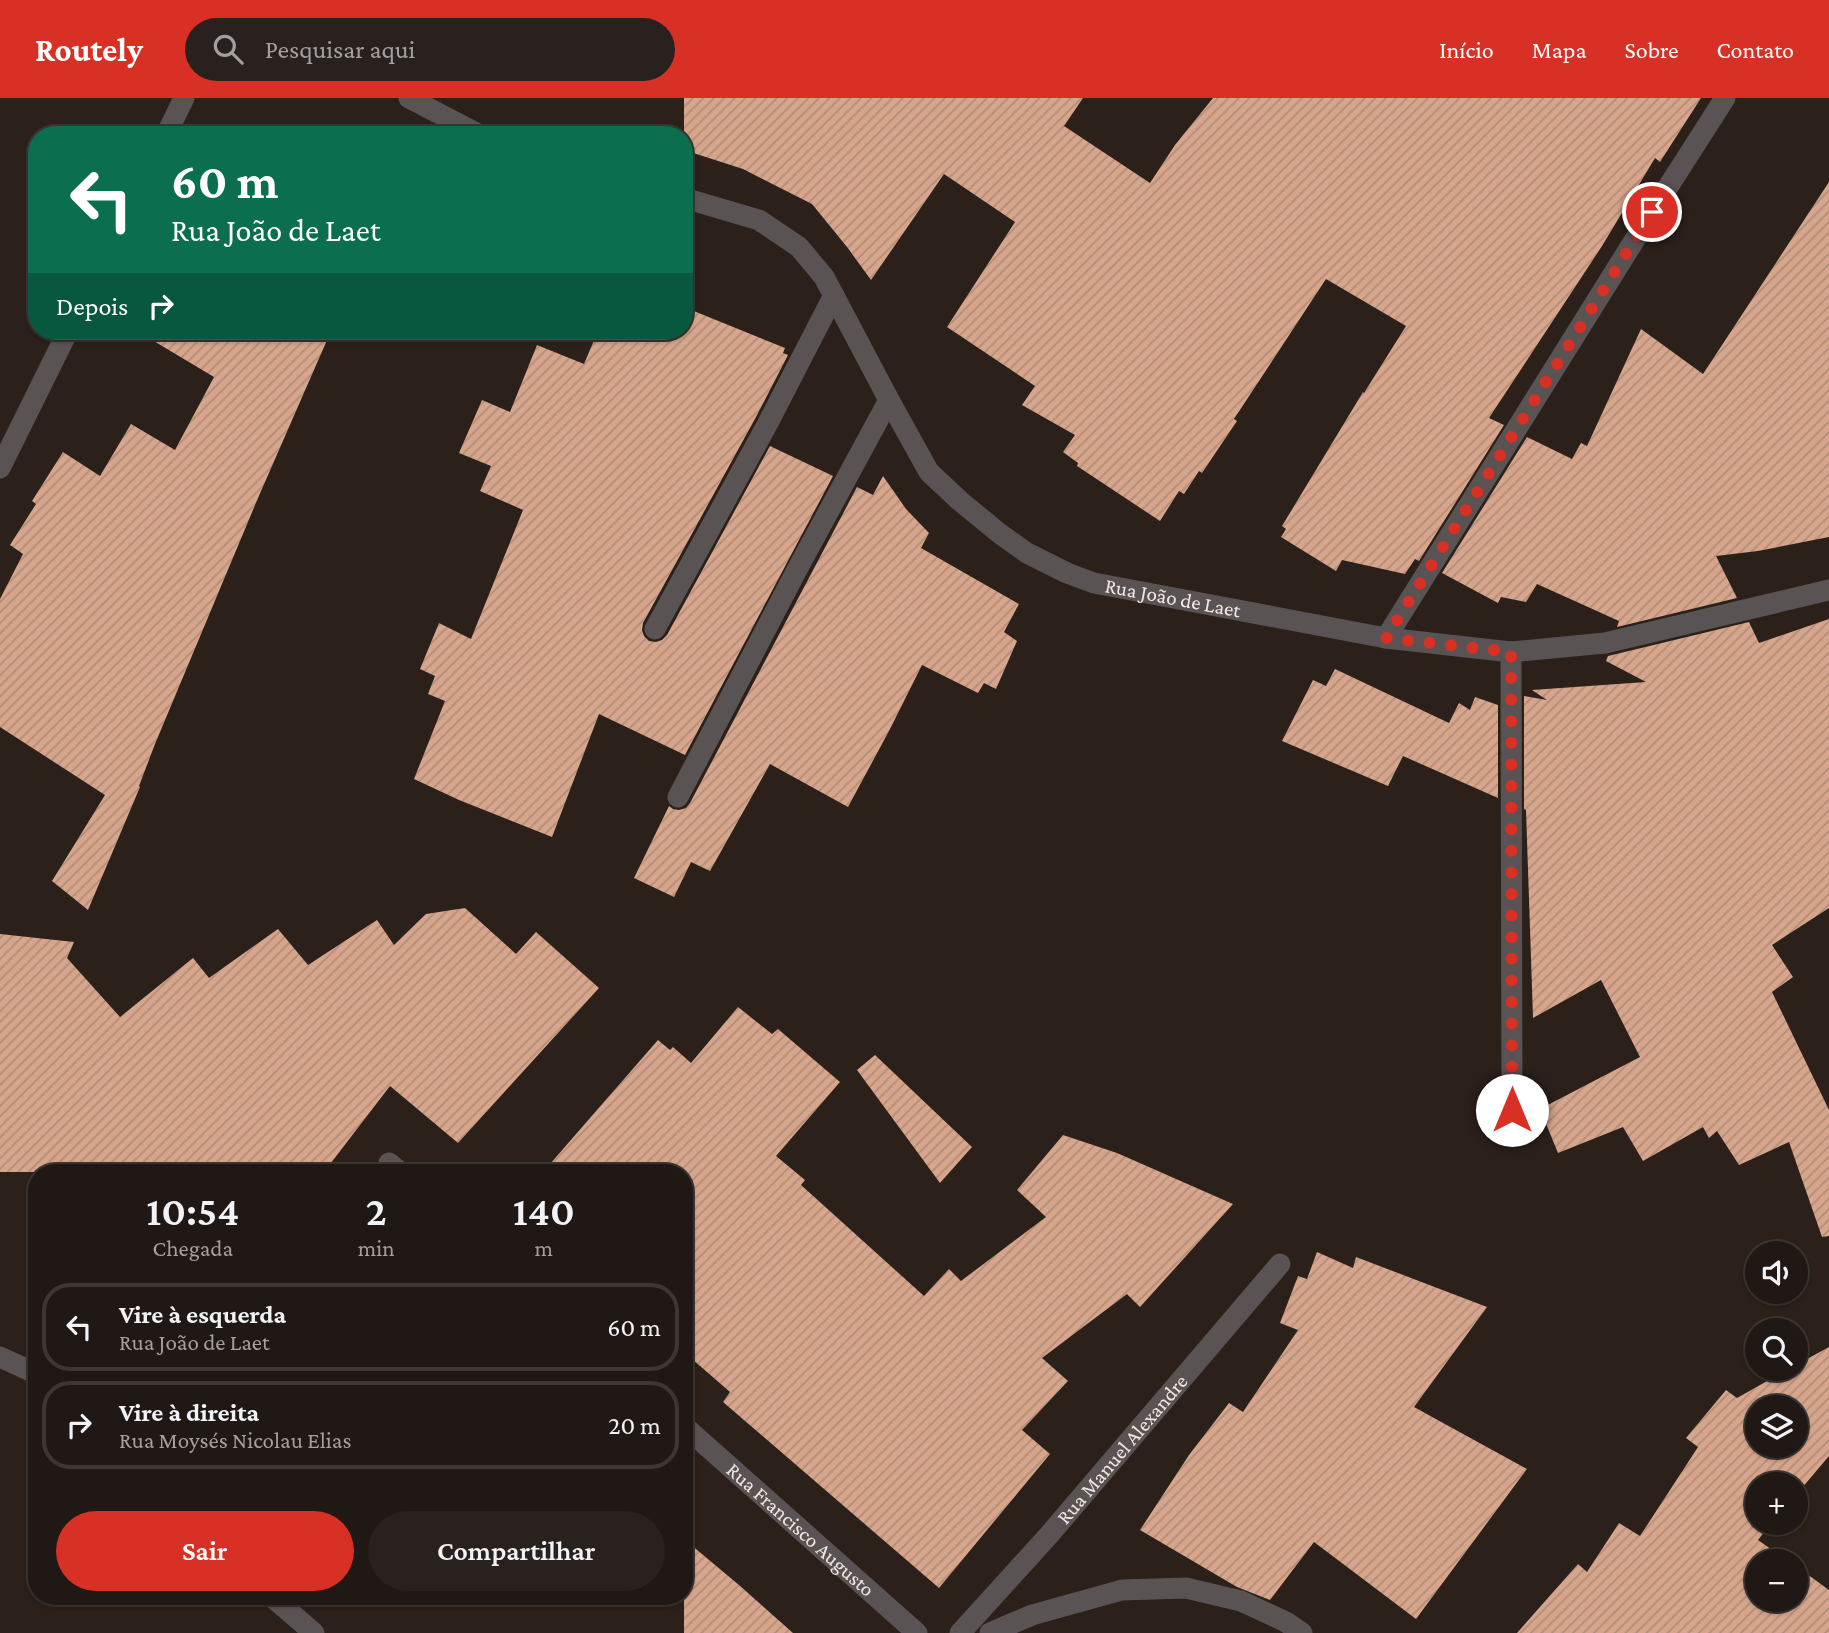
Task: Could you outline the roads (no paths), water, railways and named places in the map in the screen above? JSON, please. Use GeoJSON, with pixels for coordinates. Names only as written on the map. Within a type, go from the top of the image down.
{"type":"FeatureCollection","features":[{"type":"Feature","properties":{"kind":"street"},"geometry":{"type":"LineString","coordinates":[[170,126],[184,98]]}},
{"type":"Feature","properties":{"kind":"street"},"geometry":{"type":"LineString","coordinates":[[409,98],[463,126]]}},
{"type":"Feature","properties":{"kind":"street"},"geometry":{"type":"LineString","coordinates":[[1386,638],[1725,98]]}},
{"type":"Feature","properties":{"kind":"street","name":"Rua João de Laet"},"geometry":{"type":"LineString","coordinates":[[693,201],[759,220],[799,247],[824,277],[888,400],[929,471],[960,501],[1027,553],[1094,583],[1386,638],[1511,652],[1605,643],[1829,590]]}},
{"type":"Feature","properties":{"kind":"street"},"geometry":{"type":"LineString","coordinates":[[655,629],[768,423],[834,295]]}},
{"type":"Feature","properties":{"kind":"street"},"geometry":{"type":"LineString","coordinates":[[0,468],[64,340]]}},
{"type":"Feature","properties":{"kind":"street"},"geometry":{"type":"LineString","coordinates":[[678,797],[888,400]]}},
{"type":"Feature","properties":{"kind":"street"},"geometry":{"type":"LineString","coordinates":[[1511,652],[1512,1110]]}},
{"type":"Feature","properties":{"kind":"street","name":"Rua Manuel Alexandre"},"geometry":{"type":"LineString","coordinates":[[960,1633],[1049,1535],[1280,1264]]}},
{"type":"Feature","properties":{"kind":"street"},"geometry":{"type":"LineString","coordinates":[[0,1357],[28,1370]]}},
{"type":"Feature","properties":{"kind":"street","name":"Rua Francisco Augusto"},"geometry":{"type":"LineString","coordinates":[[693,1434],[917,1633]]}},
{"type":"Feature","properties":{"kind":"street"},"geometry":{"type":"LineString","coordinates":[[990,1633],[1032,1615],[1122,1590],[1186,1588],[1241,1601],[1286,1622],[1302,1633]]}},
{"type":"Feature","properties":{"kind":"street"},"geometry":{"type":"LineString","coordinates":[[281,1605],[314,1633]]}}]}
